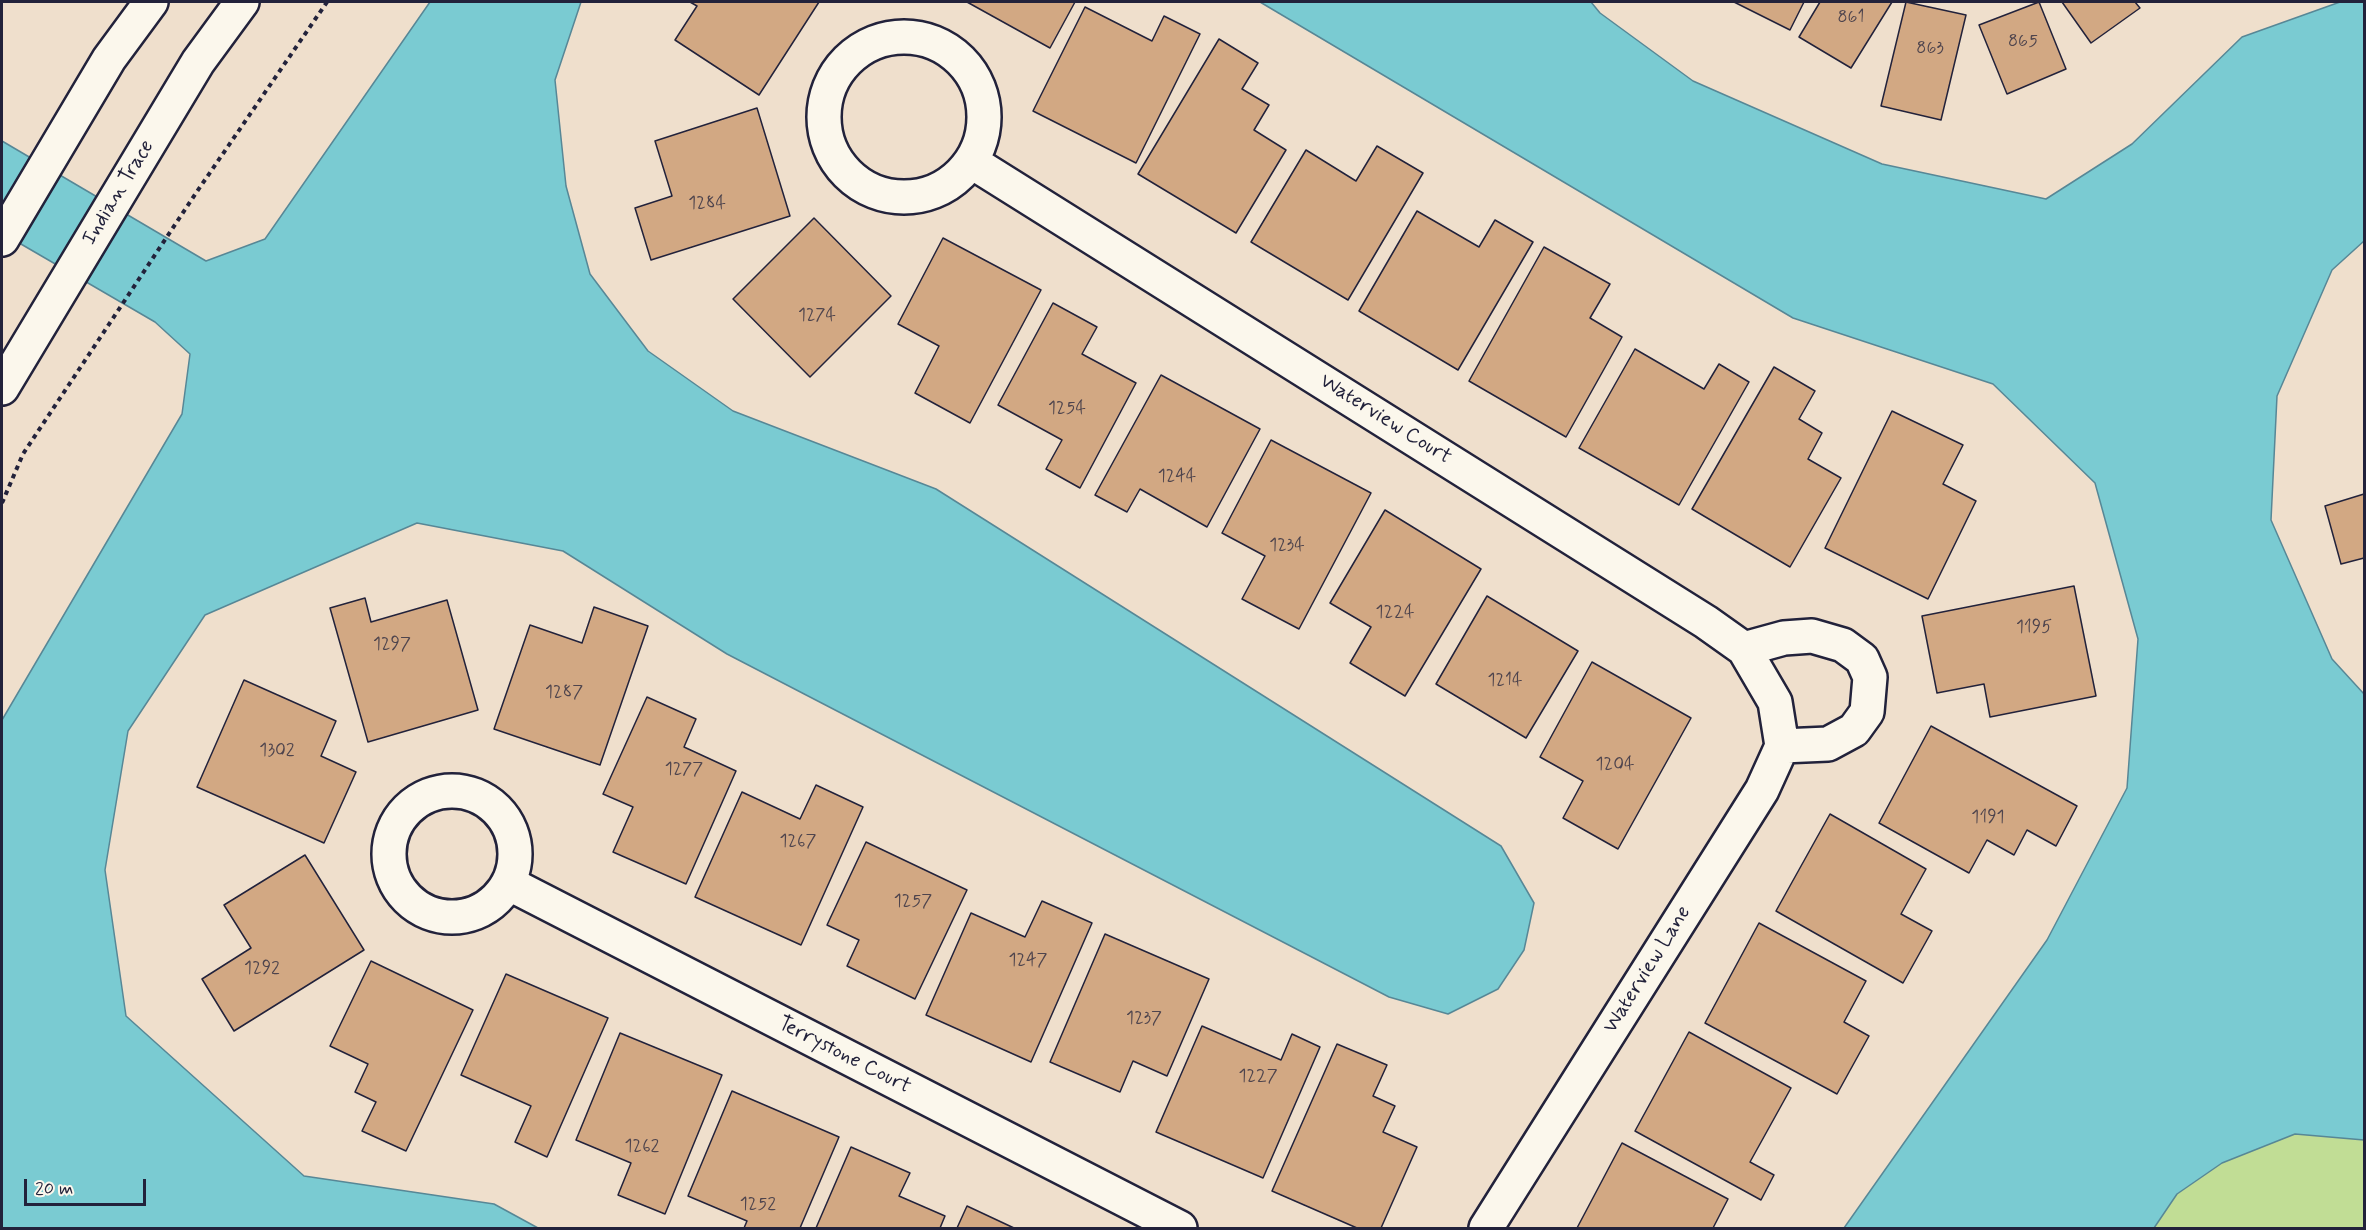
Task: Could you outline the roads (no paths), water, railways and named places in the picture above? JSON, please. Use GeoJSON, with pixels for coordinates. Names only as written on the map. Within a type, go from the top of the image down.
{"type":"FeatureCollection","features":[{"type":"Feature","properties":{"kind":"street"},"geometry":{"type":"LineString","coordinates":[[2,239],[109,60],[151,2]]}},
{"type":"Feature","properties":{"kind":"street","name":"Indian Trace"},"geometry":{"type":"LineString","coordinates":[[2,388],[198,62],[242,2]]}},
{"type":"Feature","properties":{"kind":"street"},"geometry":{"type":"LineString","coordinates":[[901,36],[926,39],[949,49],[967,66],[980,88],[985,114],[983,130],[972,162],[952,182],[927,195],[899,198],[872,191],[849,176],[832,153],[824,126],[826,98],[837,72],[854,54],[876,41],[901,36]]}},
{"type":"Feature","properties":{"kind":"street","name":"Waterview Court"},"geometry":{"type":"LineString","coordinates":[[972,162],[1706,622],[1744,649],[1775,702],[1782,746]]}},
{"type":"Feature","properties":{"kind":"street"},"geometry":{"type":"LineString","coordinates":[[1744,649],[1784,638],[1812,636],[1843,645],[1862,659],[1870,677],[1867,712],[1854,730],[1828,744],[1782,746]]}},
{"type":"Feature","properties":{"kind":"street","name":"Waterview Lane"},"geometry":{"type":"LineString","coordinates":[[1486,1228],[1762,790],[1782,746]]}},
{"type":"Feature","properties":{"kind":"street","name":"Terrystone Court"},"geometry":{"type":"LineString","coordinates":[[508,883],[1180,1228]]}},
{"type":"Feature","properties":{"kind":"water"},"geometry":{"type":"Polygon","coordinates":[[[430,2],[581,2],[555,80],[566,186],[590,274],[648,351],[733,411],[936,489],[1501,846],[1534,903],[1524,950],[1498,989],[1448,1014],[1389,997],[727,654],[563,551],[417,523],[205,615],[128,731],[105,870],[126,1016],[304,1176],[494,1204],[538,1228],[2,1228],[2,720],[182,414],[190,354],[155,322],[2,233],[2,141],[206,261],[265,239],[430,2]]]}},
{"type":"Feature","properties":{"kind":"water"},"geometry":{"type":"Polygon","coordinates":[[[1260,2],[1591,2],[1600,13],[1693,81],[1882,164],[2046,199],[2132,144],[2242,37],[2340,2],[2364,2],[2364,241],[2332,270],[2277,396],[2271,520],[2332,659],[2364,694],[2364,1140],[2295,1134],[2222,1163],[2177,1194],[2154,1228],[1844,1228],[2047,940],[2127,788],[2138,639],[2095,483],[1993,384],[1793,318],[1260,2]]]}}]}
